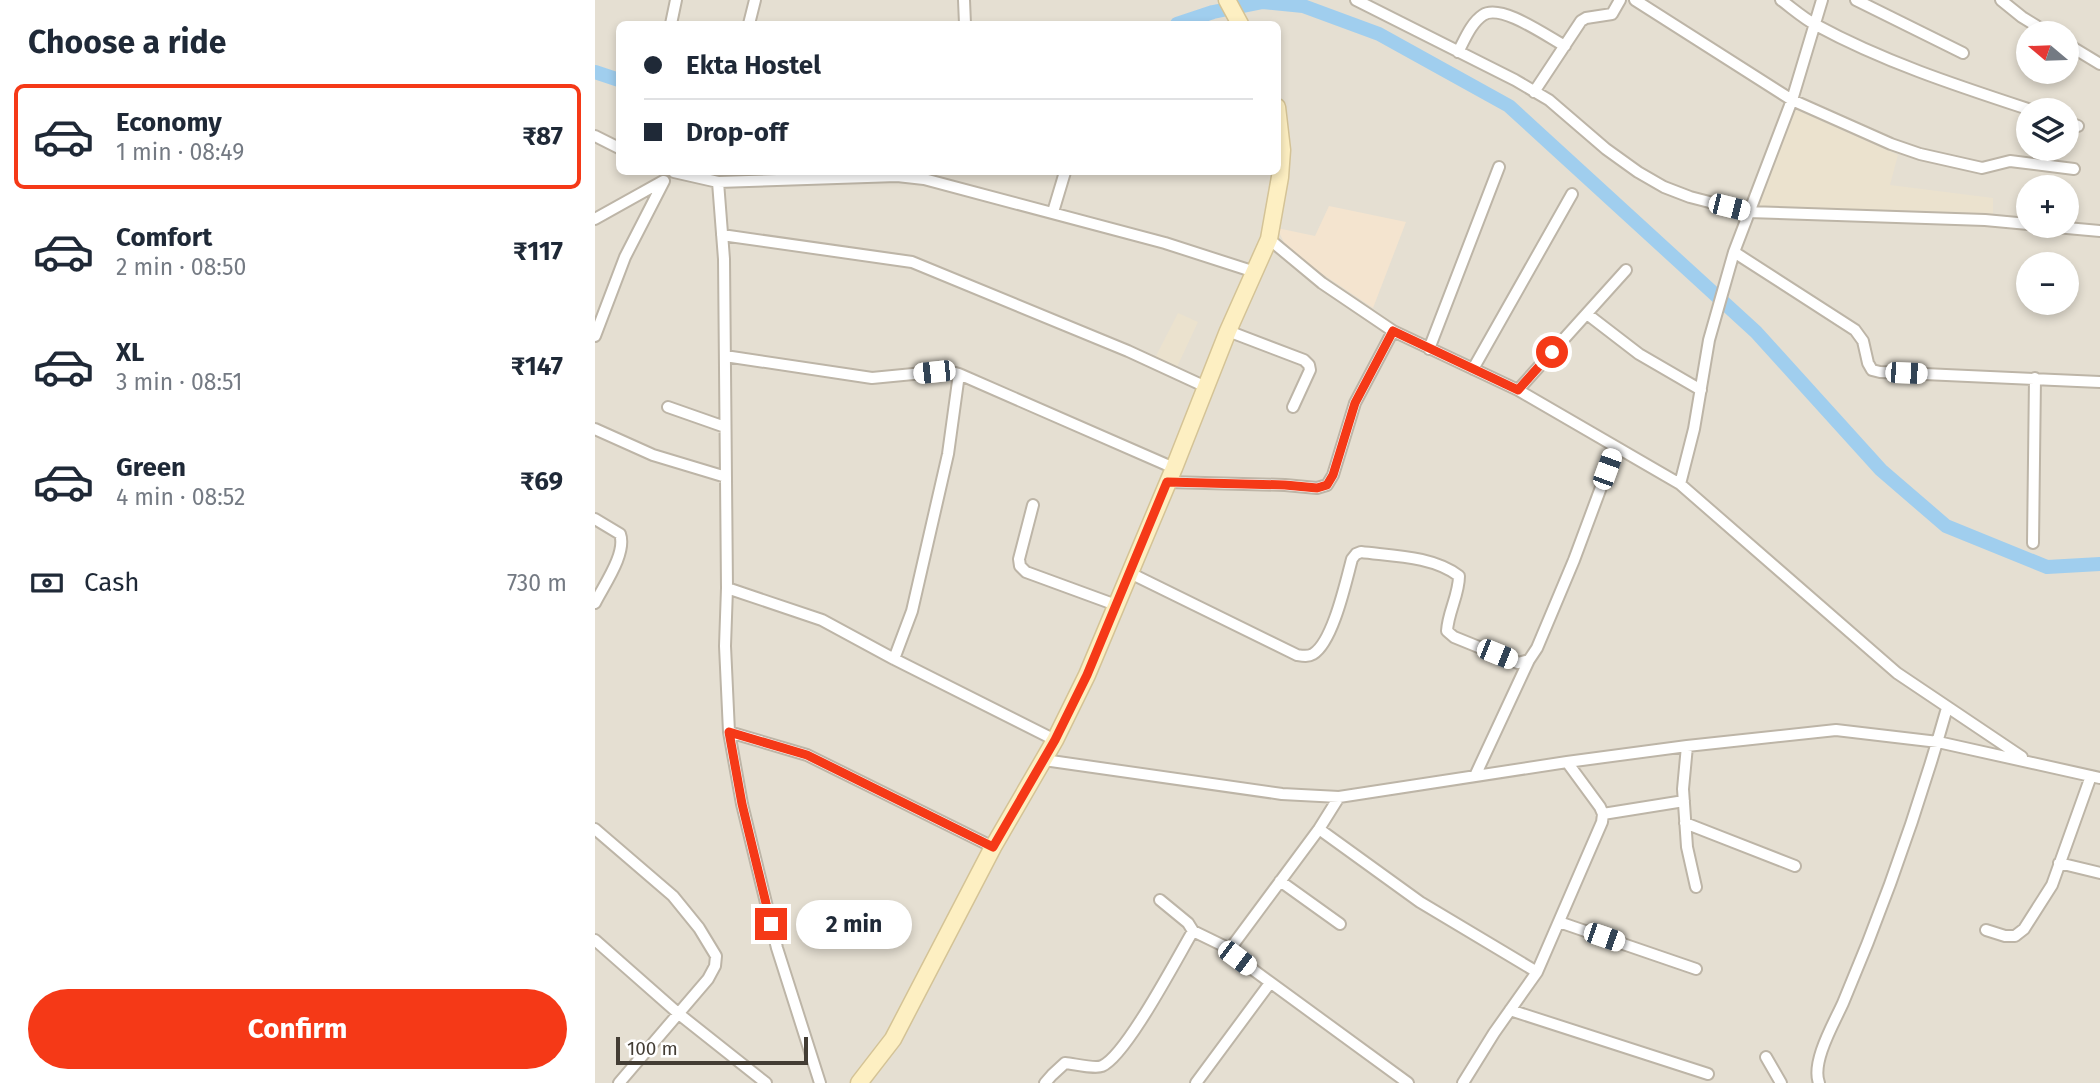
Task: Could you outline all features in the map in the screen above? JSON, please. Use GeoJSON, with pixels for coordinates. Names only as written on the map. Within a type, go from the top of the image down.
{"type":"FeatureCollection","features":[{"type":"Feature","properties":{"kind":"street"},"geometry":{"type":"LineString","coordinates":[[672,21],[676,0]]}},
{"type":"Feature","properties":{"kind":"street"},"geometry":{"type":"LineString","coordinates":[[750,21],[755,0]]}},
{"type":"Feature","properties":{"kind":"street"},"geometry":{"type":"LineString","coordinates":[[964,0],[965,21]]}},
{"type":"Feature","properties":{"kind":"street"},"geometry":{"type":"LineString","coordinates":[[1356,0],[1549,100],[1606,149],[1638,172],[1664,187],[1691,197],[1748,212],[2016,223]]}},
{"type":"Feature","properties":{"kind":"street"},"geometry":{"type":"LineString","coordinates":[[1534,92],[1581,21],[1612,14],[1620,0]]}},
{"type":"Feature","properties":{"kind":"street"},"geometry":{"type":"LineString","coordinates":[[1635,0],[1792,100],[1891,144],[1982,168],[2010,162],[2074,169]]}},
{"type":"Feature","properties":{"kind":"street"},"geometry":{"type":"LineString","coordinates":[[1781,0],[1814,24],[1922,74],[2016,105]]}},
{"type":"Feature","properties":{"kind":"street"},"geometry":{"type":"LineString","coordinates":[[1680,484],[1694,429],[1709,340],[1734,252],[1792,100],[1822,0]]}},
{"type":"Feature","properties":{"kind":"street"},"geometry":{"type":"LineString","coordinates":[[1856,0],[1963,53]]}},
{"type":"Feature","properties":{"kind":"street"},"geometry":{"type":"LineString","coordinates":[[2001,0],[2027,21]]}},
{"type":"Feature","properties":{"kind":"street"},"geometry":{"type":"LineString","coordinates":[[1228,2],[1238,21]]}},
{"type":"Feature","properties":{"kind":"street"},"geometry":{"type":"LineString","coordinates":[[1458,52],[1473,23],[1492,11],[1513,17],[1565,46]]}},
{"type":"Feature","properties":{"kind":"street"},"geometry":{"type":"LineString","coordinates":[[2079,51],[2100,64]]}},
{"type":"Feature","properties":{"kind":"street"},"geometry":{"type":"LineString","coordinates":[[595,136],[616,146]]}},
{"type":"Feature","properties":{"kind":"street"},"geometry":{"type":"LineString","coordinates":[[1429,349],[1499,166]]}},
{"type":"Feature","properties":{"kind":"street"},"geometry":{"type":"LineString","coordinates":[[595,219],[674,175]]}},
{"type":"Feature","properties":{"kind":"street"},"geometry":{"type":"LineString","coordinates":[[686,175],[718,182],[798,176],[911,177],[1053,212],[1165,243],[1255,272]]}},
{"type":"Feature","properties":{"kind":"street"},"geometry":{"type":"LineString","coordinates":[[1053,212],[1064,175]]}},
{"type":"Feature","properties":{"kind":"street"},"geometry":{"type":"LineString","coordinates":[[859,1083],[893,1039],[993,847],[1055,740],[1087,675],[1228,331],[1269,239],[1277,175]]}},
{"type":"Feature","properties":{"kind":"street"},"geometry":{"type":"LineString","coordinates":[[595,336],[625,257],[664,181]]}},
{"type":"Feature","properties":{"kind":"street"},"geometry":{"type":"LineString","coordinates":[[718,182],[724,259],[727,588],[725,646],[729,732],[742,804],[777,948],[820,1083]]}},
{"type":"Feature","properties":{"kind":"street"},"geometry":{"type":"LineString","coordinates":[[1473,369],[1572,194]]}},
{"type":"Feature","properties":{"kind":"street"},"geometry":{"type":"LineString","coordinates":[[2079,229],[2100,231]]}},
{"type":"Feature","properties":{"kind":"street"},"geometry":{"type":"LineString","coordinates":[[722,235],[912,262],[1128,351],[1206,387]]}},
{"type":"Feature","properties":{"kind":"street"},"geometry":{"type":"LineString","coordinates":[[1269,239],[1322,283],[1393,331],[1518,390],[1680,484],[1897,673],[2027,760]]}},
{"type":"Feature","properties":{"kind":"street"},"geometry":{"type":"LineString","coordinates":[[1734,252],[1855,330],[1863,341],[1872,370],[2100,382]]}},
{"type":"Feature","properties":{"kind":"street"},"geometry":{"type":"LineString","coordinates":[[1518,390],[1626,270]]}},
{"type":"Feature","properties":{"kind":"street"},"geometry":{"type":"LineString","coordinates":[[1587,314],[1639,354],[1701,390]]}},
{"type":"Feature","properties":{"kind":"street"},"geometry":{"type":"LineString","coordinates":[[1228,331],[1304,360],[1309,365],[1310,370],[1293,407]]}},
{"type":"Feature","properties":{"kind":"street"},"geometry":{"type":"LineString","coordinates":[[725,356],[872,378],[948,371],[1170,475],[1317,488],[1327,485],[1333,475],[1355,403],[1393,331]]}},
{"type":"Feature","properties":{"kind":"street"},"geometry":{"type":"LineString","coordinates":[[894,659],[912,611],[948,454],[959,374]]}},
{"type":"Feature","properties":{"kind":"street"},"geometry":{"type":"LineString","coordinates":[[2033,543],[2035,379]]}},
{"type":"Feature","properties":{"kind":"street"},"geometry":{"type":"LineString","coordinates":[[668,407],[726,427]]}},
{"type":"Feature","properties":{"kind":"street"},"geometry":{"type":"LineString","coordinates":[[595,429],[653,455],[726,477]]}},
{"type":"Feature","properties":{"kind":"street"},"geometry":{"type":"LineString","coordinates":[[1475,776],[1537,648],[1574,560],[1616,447]]}},
{"type":"Feature","properties":{"kind":"street"},"geometry":{"type":"LineString","coordinates":[[1033,505],[1019,559],[1020,566],[1026,572],[1116,605]]}},
{"type":"Feature","properties":{"kind":"street"},"geometry":{"type":"LineString","coordinates":[[595,519],[620,534],[623,542],[621,552],[595,603]]}},
{"type":"Feature","properties":{"kind":"street"},"geometry":{"type":"LineString","coordinates":[[1130,573],[1297,655],[1310,656],[1316,652],[1330,629],[1352,559],[1356,554],[1361,552],[1407,557],[1433,564],[1459,576],[1459,586],[1447,631],[1454,637],[1518,663],[1529,660]]}},
{"type":"Feature","properties":{"kind":"street"},"geometry":{"type":"LineString","coordinates":[[727,588],[822,620],[1055,740]]}},
{"type":"Feature","properties":{"kind":"street"},"geometry":{"type":"LineString","coordinates":[[1819,1083],[1817,1069],[1823,1048],[1852,982],[1894,870],[1947,708]]}},
{"type":"Feature","properties":{"kind":"street"},"geometry":{"type":"LineString","coordinates":[[1044,760],[1282,794],[1339,797],[1567,762],[1836,730],[1938,742],[2096,777],[2052,884],[2024,929],[2015,936],[1986,930]]}},
{"type":"Feature","properties":{"kind":"street"},"geometry":{"type":"LineString","coordinates":[[729,732],[807,755],[993,847]]}},
{"type":"Feature","properties":{"kind":"street"},"geometry":{"type":"LineString","coordinates":[[1687,746],[1685,823],[1696,887]]}},
{"type":"Feature","properties":{"kind":"street"},"geometry":{"type":"LineString","coordinates":[[1463,1083],[1537,972],[1602,822],[1603,814],[1567,762]]}},
{"type":"Feature","properties":{"kind":"street"},"geometry":{"type":"LineString","coordinates":[[1230,950],[1319,829],[1339,797]]}},
{"type":"Feature","properties":{"kind":"street"},"geometry":{"type":"LineString","coordinates":[[1603,814],[1684,801]]}},
{"type":"Feature","properties":{"kind":"street"},"geometry":{"type":"LineString","coordinates":[[1685,823],[1795,866]]}},
{"type":"Feature","properties":{"kind":"street"},"geometry":{"type":"LineString","coordinates":[[595,829],[673,896],[699,928],[716,956],[715,966],[708,979],[619,1083]]}},
{"type":"Feature","properties":{"kind":"street"},"geometry":{"type":"LineString","coordinates":[[1319,829],[1420,902],[1537,972]]}},
{"type":"Feature","properties":{"kind":"street"},"geometry":{"type":"LineString","coordinates":[[2059,863],[2100,873]]}},
{"type":"Feature","properties":{"kind":"street"},"geometry":{"type":"LineString","coordinates":[[1280,881],[1340,924]]}},
{"type":"Feature","properties":{"kind":"street"},"geometry":{"type":"LineString","coordinates":[[1160,900],[1188,923],[1193,931],[1230,950],[1270,983],[1408,1083]]}},
{"type":"Feature","properties":{"kind":"street"},"geometry":{"type":"LineString","coordinates":[[1559,922],[1696,969]]}},
{"type":"Feature","properties":{"kind":"street"},"geometry":{"type":"LineString","coordinates":[[1045,1083],[1065,1063],[1099,1068],[1110,1061],[1129,1039],[1193,931]]}},
{"type":"Feature","properties":{"kind":"street"},"geometry":{"type":"LineString","coordinates":[[595,940],[678,1014],[767,1083]]}},
{"type":"Feature","properties":{"kind":"street"},"geometry":{"type":"LineString","coordinates":[[1195,1083],[1270,983]]}},
{"type":"Feature","properties":{"kind":"street"},"geometry":{"type":"LineString","coordinates":[[1510,1010],[1708,1074]]}},
{"type":"Feature","properties":{"kind":"street"},"geometry":{"type":"LineString","coordinates":[[1766,1057],[1781,1083]]}},
{"type":"Feature","properties":{"kind":"shaded area"},"geometry":{"type":"Polygon","coordinates":[[[595,0],[2100,0],[2100,1083],[595,1083],[595,0]]]}},
{"type":"Feature","properties":{"kind":"shaded area"},"geometry":{"type":"Polygon","coordinates":[[[1794,109],[1898,155],[1890,185],[1993,198],[1993,218],[1757,206],[1794,109]]]}},
{"type":"Feature","properties":{"kind":"shaded area"},"geometry":{"type":"Polygon","coordinates":[[[1329,206],[1406,222],[1373,308],[1288,251],[1277,228],[1315,236],[1329,206]]]}},
{"type":"Feature","properties":{"kind":"shaded area"},"geometry":{"type":"Polygon","coordinates":[[[1178,313],[1198,322],[1177,367],[1155,358],[1178,313]]]}},
{"type":"Feature","properties":{"kind":"waterway"},"geometry":{"type":"LineString","coordinates":[[1186,21],[1213,12],[1263,2],[1303,6],[1379,34],[1509,106],[1756,332],[1881,470],[1946,526],[2047,567],[2100,564]]}},
{"type":"Feature","properties":{"kind":"waterway"},"geometry":{"type":"LineString","coordinates":[[595,72],[616,79]]}},
{"type":"Feature","properties":{"kind":"route"},"geometry":{"type":"LineString","coordinates":[[771,924],[742,804],[729,732],[807,755],[993,847],[1055,740],[1087,675],[1167,482],[1317,488],[1327,485],[1333,475],[1355,403],[1393,331],[1518,390],[1552,352]]}}]}
